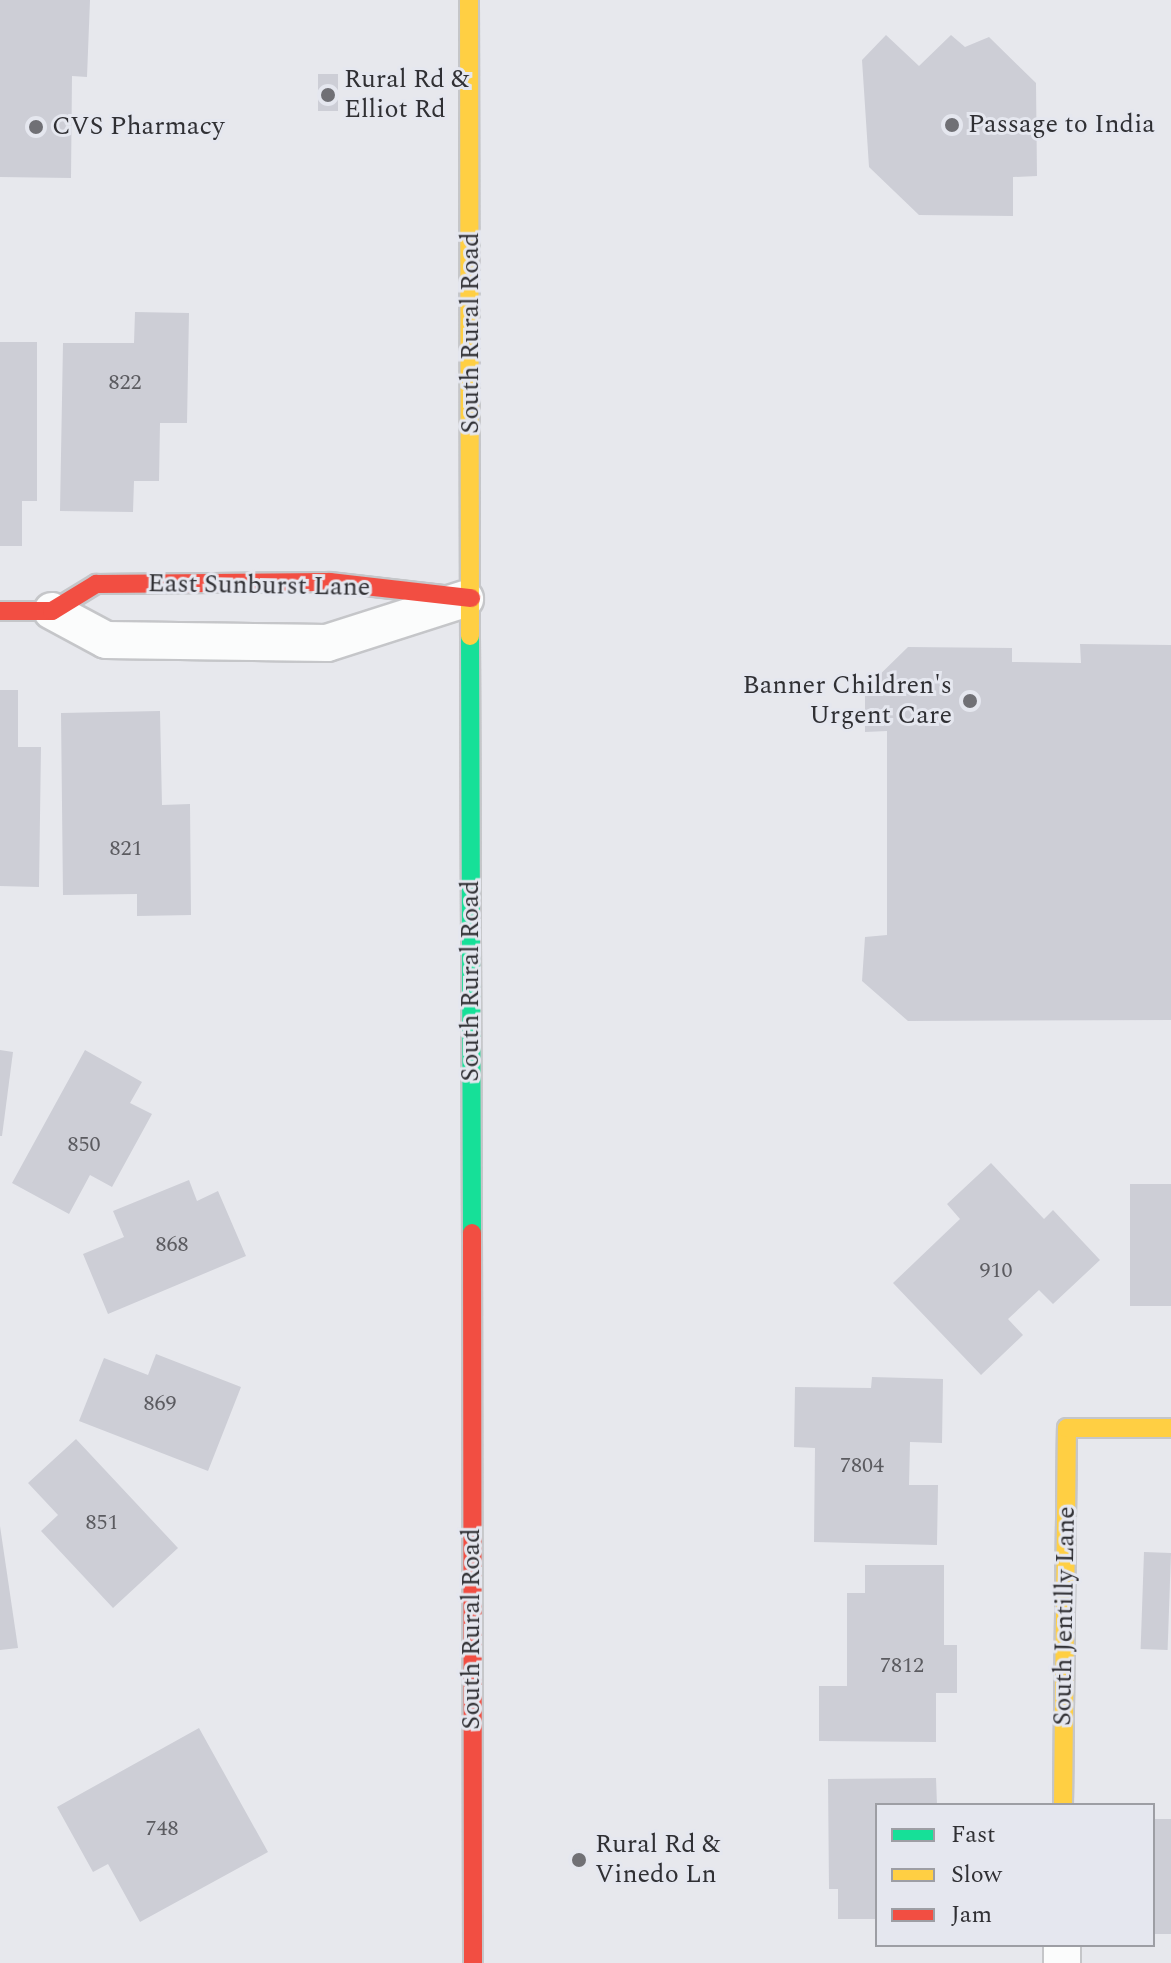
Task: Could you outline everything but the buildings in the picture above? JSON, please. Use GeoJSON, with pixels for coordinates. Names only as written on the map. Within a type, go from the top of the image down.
{"type":"FeatureCollection","features":[{"type":"Feature","properties":{"kind":"main road","name":"South Rural Road"},"geometry":{"type":"LineString","coordinates":[[469,0],[473,1963]]}},
{"type":"Feature","properties":{"kind":"main road","name":"East Sunburst Lane"},"geometry":{"type":"LineString","coordinates":[[0,611],[52,611],[96,584],[330,582],[471,598]]}},
{"type":"Feature","properties":{"kind":"main road","name":"South Jentilly Lane"},"geometry":{"type":"LineString","coordinates":[[1063,1803],[1067,1428],[1171,1428]]}},
{"type":"Feature","properties":{"kind":"street","name":"East Sunburst Lane"},"geometry":{"type":"LineString","coordinates":[[52,611],[106,640],[327,643],[471,598]]}},
{"type":"Feature","properties":{"kind":"traffic: fast"},"geometry":{"type":"LineString","coordinates":[[470,636],[472,1233]]}},
{"type":"Feature","properties":{"kind":"traffic: slow"},"geometry":{"type":"LineString","coordinates":[[469,0],[470,636]]}},
{"type":"Feature","properties":{"kind":"traffic: slow"},"geometry":{"type":"LineString","coordinates":[[1063,1803],[1067,1428],[1171,1428]]}},
{"type":"Feature","properties":{"kind":"traffic: jam"},"geometry":{"type":"LineString","coordinates":[[0,611],[52,611],[96,584],[330,582],[471,598]]}},
{"type":"Feature","properties":{"kind":"traffic: jam"},"geometry":{"type":"LineString","coordinates":[[472,1233],[473,1963]]}},
{"type":"Feature","properties":{"kind":"place","name":"Rural Rd & Elliot Rd"},"geometry":{"type":"Point","coordinates":[328,95]}},
{"type":"Feature","properties":{"kind":"place","name":"Passage to India"},"geometry":{"type":"Point","coordinates":[952,125]}},
{"type":"Feature","properties":{"kind":"place","name":"CVS Pharmacy"},"geometry":{"type":"Point","coordinates":[36,127]}},
{"type":"Feature","properties":{"kind":"place","name":"Banner Children's Urgent Care"},"geometry":{"type":"Point","coordinates":[970,701]}},
{"type":"Feature","properties":{"kind":"place","name":"Rural Rd & Vinedo Ln"},"geometry":{"type":"Point","coordinates":[579,1860]}}]}
